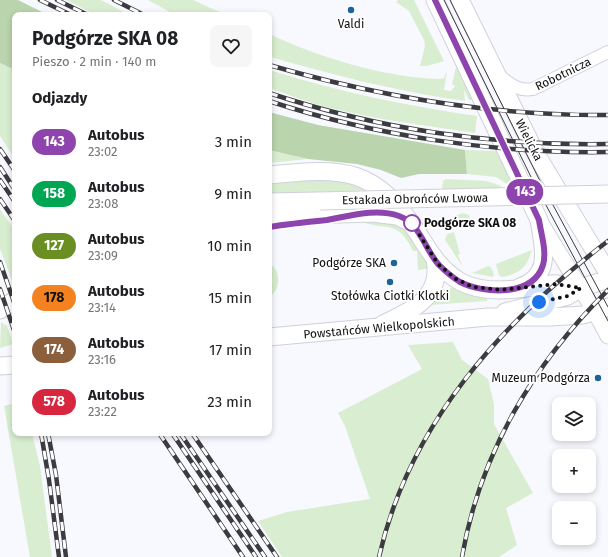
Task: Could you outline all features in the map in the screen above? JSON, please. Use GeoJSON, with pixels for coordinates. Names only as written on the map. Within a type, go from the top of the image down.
{"type":"FeatureCollection","features":[{"type":"Feature","properties":{"kind":"main road","name":"Wielicka"},"geometry":{"type":"LineString","coordinates":[[435,0],[539,220]]}},
{"type":"Feature","properties":{"kind":"main road","name":"Wielicka"},"geometry":{"type":"LineString","coordinates":[[460,0],[536,154],[608,273]]}},
{"type":"Feature","properties":{"kind":"main road","name":"Powstańców Wielkopolskich"},"geometry":{"type":"LineString","coordinates":[[272,175],[313,172],[342,173],[360,177],[374,183],[390,196],[412,223],[435,260],[450,275],[473,287],[492,290],[556,284],[581,288]]}},
{"type":"Feature","properties":{"kind":"main road","name":"Estakada Obrońców Lwowa"},"geometry":{"type":"LineString","coordinates":[[272,202],[608,194]]}},
{"type":"Feature","properties":{"kind":"main road"},"geometry":{"type":"LineString","coordinates":[[272,216],[373,213],[397,216],[412,223]]}},
{"type":"Feature","properties":{"kind":"main road","name":"Powstańców Wielkopolskich"},"geometry":{"type":"LineString","coordinates":[[516,288],[533,280],[543,265],[544,249],[539,220]]}},
{"type":"Feature","properties":{"kind":"main road"},"geometry":{"type":"LineString","coordinates":[[373,328],[411,310],[427,296],[436,278],[435,260]]}},
{"type":"Feature","properties":{"kind":"main road","name":"Powstańców Wielkopolskich"},"geometry":{"type":"LineString","coordinates":[[488,317],[539,302],[568,296],[581,288],[608,279]]}},
{"type":"Feature","properties":{"kind":"main road"},"geometry":{"type":"LineString","coordinates":[[0,310],[12,302]]}},
{"type":"Feature","properties":{"kind":"main road","name":"Powstańców Wielkopolskich"},"geometry":{"type":"LineString","coordinates":[[272,337],[488,317],[550,317],[583,315],[602,309]]}},
{"type":"Feature","properties":{"kind":"main road"},"geometry":{"type":"LineString","coordinates":[[0,366],[12,365]]}},
{"type":"Feature","properties":{"kind":"street","name":"Robotnicza"},"geometry":{"type":"LineString","coordinates":[[497,74],[516,88],[525,90],[533,89],[608,52]]}},
{"type":"Feature","properties":{"kind":"street","name":"Wielicka"},"geometry":{"type":"LineString","coordinates":[[539,220],[566,267],[581,288],[602,309],[608,336]]}},
{"type":"Feature","properties":{"kind":"green space"},"geometry":{"type":"Polygon","coordinates":[[[0,0],[18,0],[42,12],[12,12],[12,69],[0,63],[0,0]]]}},
{"type":"Feature","properties":{"kind":"green space"},"geometry":{"type":"Polygon","coordinates":[[[66,0],[101,0],[124,12],[90,12],[66,0]]]}},
{"type":"Feature","properties":{"kind":"green space"},"geometry":{"type":"Polygon","coordinates":[[[148,0],[193,0],[219,12],[170,12],[148,0]]]}},
{"type":"Feature","properties":{"kind":"green space"},"geometry":{"type":"Polygon","coordinates":[[[398,0],[414,0],[444,61],[427,66],[420,66],[425,46],[424,40],[409,11],[396,2],[398,0]]]}},
{"type":"Feature","properties":{"kind":"green space"},"geometry":{"type":"Polygon","coordinates":[[[272,35],[310,51],[352,65],[374,70],[440,79],[444,78],[447,71],[444,90],[451,91],[455,86],[452,84],[456,67],[476,100],[469,100],[464,90],[465,101],[415,93],[272,58],[272,35]]]}},
{"type":"Feature","properties":{"kind":"green space"},"geometry":{"type":"Polygon","coordinates":[[[0,63],[12,69],[12,154],[0,136],[0,63]]]}},
{"type":"Feature","properties":{"kind":"green space"},"geometry":{"type":"Polygon","coordinates":[[[272,71],[320,85],[372,97],[424,108],[477,116],[475,133],[373,117],[312,103],[272,89],[272,71]]]}},
{"type":"Feature","properties":{"kind":"green space"},"geometry":{"type":"Polygon","coordinates":[[[272,113],[318,125],[465,150],[467,174],[419,174],[401,178],[381,170],[357,164],[308,159],[272,151],[272,113]]]}},
{"type":"Feature","properties":{"kind":"green space"},"geometry":{"type":"Polygon","coordinates":[[[465,150],[501,151],[511,184],[507,184],[496,177],[467,174],[465,150]]]}},
{"type":"Feature","properties":{"kind":"green space"},"geometry":{"type":"Polygon","coordinates":[[[272,151],[308,159],[272,163],[272,151]]]}},
{"type":"Feature","properties":{"kind":"green space"},"geometry":{"type":"Polygon","coordinates":[[[446,179],[486,181],[502,186],[498,188],[446,191],[442,188],[443,181],[446,179]]]}},
{"type":"Feature","properties":{"kind":"green space"},"geometry":{"type":"Polygon","coordinates":[[[317,180],[353,183],[369,190],[272,194],[272,182],[317,180]]]}},
{"type":"Feature","properties":{"kind":"green space"},"geometry":{"type":"Polygon","coordinates":[[[0,209],[12,227],[12,280],[0,249],[0,209]]]}},
{"type":"Feature","properties":{"kind":"green space"},"geometry":{"type":"Polygon","coordinates":[[[463,213],[469,215],[470,219],[460,223],[458,220],[451,223],[453,230],[447,231],[452,217],[463,213]]]}},
{"type":"Feature","properties":{"kind":"green space"},"geometry":{"type":"Polygon","coordinates":[[[389,220],[406,228],[431,268],[418,270],[417,251],[413,251],[402,234],[397,230],[359,221],[389,220]]]}},
{"type":"Feature","properties":{"kind":"green space"},"geometry":{"type":"Polygon","coordinates":[[[454,232],[460,254],[458,255],[463,267],[445,240],[447,234],[454,232]]]}},
{"type":"Feature","properties":{"kind":"green space"},"geometry":{"type":"Polygon","coordinates":[[[532,250],[528,261],[522,269],[508,276],[502,277],[499,275],[496,264],[532,250]]]}},
{"type":"Feature","properties":{"kind":"green space"},"geometry":{"type":"Polygon","coordinates":[[[272,266],[278,275],[278,285],[272,295],[272,266]]]}},
{"type":"Feature","properties":{"kind":"green space"},"geometry":{"type":"Polygon","coordinates":[[[488,266],[491,267],[494,275],[493,277],[472,273],[488,266]]]}},
{"type":"Feature","properties":{"kind":"green space"},"geometry":{"type":"Polygon","coordinates":[[[454,287],[487,297],[487,301],[429,305],[439,289],[447,290],[454,287]]]}},
{"type":"Feature","properties":{"kind":"green space"},"geometry":{"type":"Polygon","coordinates":[[[1,322],[7,326],[12,344],[0,348],[1,322]]]}},
{"type":"Feature","properties":{"kind":"green space"},"geometry":{"type":"Polygon","coordinates":[[[453,342],[462,360],[488,379],[494,404],[494,424],[533,493],[506,508],[517,545],[499,557],[282,557],[258,521],[287,512],[370,499],[345,426],[338,413],[422,369],[408,345],[453,342]]]}},
{"type":"Feature","properties":{"kind":"green space"},"geometry":{"type":"Polygon","coordinates":[[[12,404],[12,436],[33,436],[40,466],[52,557],[30,557],[4,406],[12,404]]]}},
{"type":"Feature","properties":{"kind":"tram line"},"geometry":{"type":"LineString","coordinates":[[444,0],[532,179],[608,321]]}},
{"type":"Feature","properties":{"kind":"tram line"},"geometry":{"type":"LineString","coordinates":[[450,0],[539,179],[608,307]]}},
{"type":"Feature","properties":{"kind":"railway"},"geometry":{"type":"LineString","coordinates":[[40,0],[65,12]]}},
{"type":"Feature","properties":{"kind":"railway"},"geometry":{"type":"LineString","coordinates":[[57,0],[82,12]]}},
{"type":"Feature","properties":{"kind":"railway"},"geometry":{"type":"LineString","coordinates":[[114,0],[138,12]]}},
{"type":"Feature","properties":{"kind":"railway"},"geometry":{"type":"LineString","coordinates":[[272,66],[352,86],[437,102],[522,112],[608,115]]}},
{"type":"Feature","properties":{"kind":"railway"},"geometry":{"type":"LineString","coordinates":[[272,94],[310,106],[436,133],[522,142],[608,144]]}},
{"type":"Feature","properties":{"kind":"railway"},"geometry":{"type":"LineString","coordinates":[[272,102],[351,124],[436,140],[523,150],[608,152]]}},
{"type":"Feature","properties":{"kind":"railway"},"geometry":{"type":"LineString","coordinates":[[0,149],[12,167]]}},
{"type":"Feature","properties":{"kind":"railway"},"geometry":{"type":"LineString","coordinates":[[0,167],[12,185]]}},
{"type":"Feature","properties":{"kind":"railway"},"geometry":{"type":"LineString","coordinates":[[0,180],[12,198]]}},
{"type":"Feature","properties":{"kind":"railway"},"geometry":{"type":"LineString","coordinates":[[0,199],[12,217]]}},
{"type":"Feature","properties":{"kind":"railway"},"geometry":{"type":"LineString","coordinates":[[379,557],[393,509],[413,463],[437,420],[465,380],[497,342],[532,306],[569,272],[608,241]]}},
{"type":"Feature","properties":{"kind":"railway"},"geometry":{"type":"LineString","coordinates":[[0,262],[12,296]]}},
{"type":"Feature","properties":{"kind":"railway"},"geometry":{"type":"LineString","coordinates":[[0,289],[12,324]]}},
{"type":"Feature","properties":{"kind":"railway"},"geometry":{"type":"LineString","coordinates":[[462,557],[470,519],[482,482],[497,446],[514,412],[534,379],[556,348],[581,318],[608,290]]}},
{"type":"Feature","properties":{"kind":"railway"},"geometry":{"type":"LineString","coordinates":[[42,436],[59,557]]}},
{"type":"Feature","properties":{"kind":"railway"},"geometry":{"type":"LineString","coordinates":[[49,436],[56,475],[66,557]]}},
{"type":"Feature","properties":{"kind":"railway"},"geometry":{"type":"LineString","coordinates":[[161,436],[243,557]]}},
{"type":"Feature","properties":{"kind":"railway"},"geometry":{"type":"LineString","coordinates":[[174,436],[256,557]]}},
{"type":"Feature","properties":{"kind":"railway"},"geometry":{"type":"LineString","coordinates":[[182,436],[265,557]]}},
{"type":"Feature","properties":{"kind":"railway"},"geometry":{"type":"LineString","coordinates":[[194,436],[277,557]]}},
{"type":"Feature","properties":{"kind":"bus line","name":"143"},"geometry":{"type":"LineString","coordinates":[[272,227],[362,214],[390,214],[404,218],[412,223],[438,264],[450,275],[467,285],[485,290],[516,288],[524,286],[539,273],[543,265],[544,249],[539,220],[507,149],[435,0]]}},
{"type":"Feature","properties":{"kind":"place","name":"Valdi"},"geometry":{"type":"Point","coordinates":[351,10]}},
{"type":"Feature","properties":{"kind":"place","name":"Podgórze SKA 08"},"geometry":{"type":"Point","coordinates":[412,223]}},
{"type":"Feature","properties":{"kind":"place","name":"Podgórze SKA"},"geometry":{"type":"Point","coordinates":[394,263]}},
{"type":"Feature","properties":{"kind":"place","name":"Stołówka Ciotki Klotki"},"geometry":{"type":"Point","coordinates":[390,282]}},
{"type":"Feature","properties":{"kind":"place","name":"Muzeum Podgórza"},"geometry":{"type":"Point","coordinates":[598,378]}},
{"type":"Feature","properties":{"kind":"route"},"geometry":{"type":"LineString","coordinates":[[412,223],[438,264],[456,279],[473,287],[485,290],[501,290],[556,284],[581,288],[568,296],[539,302]]}}]}
